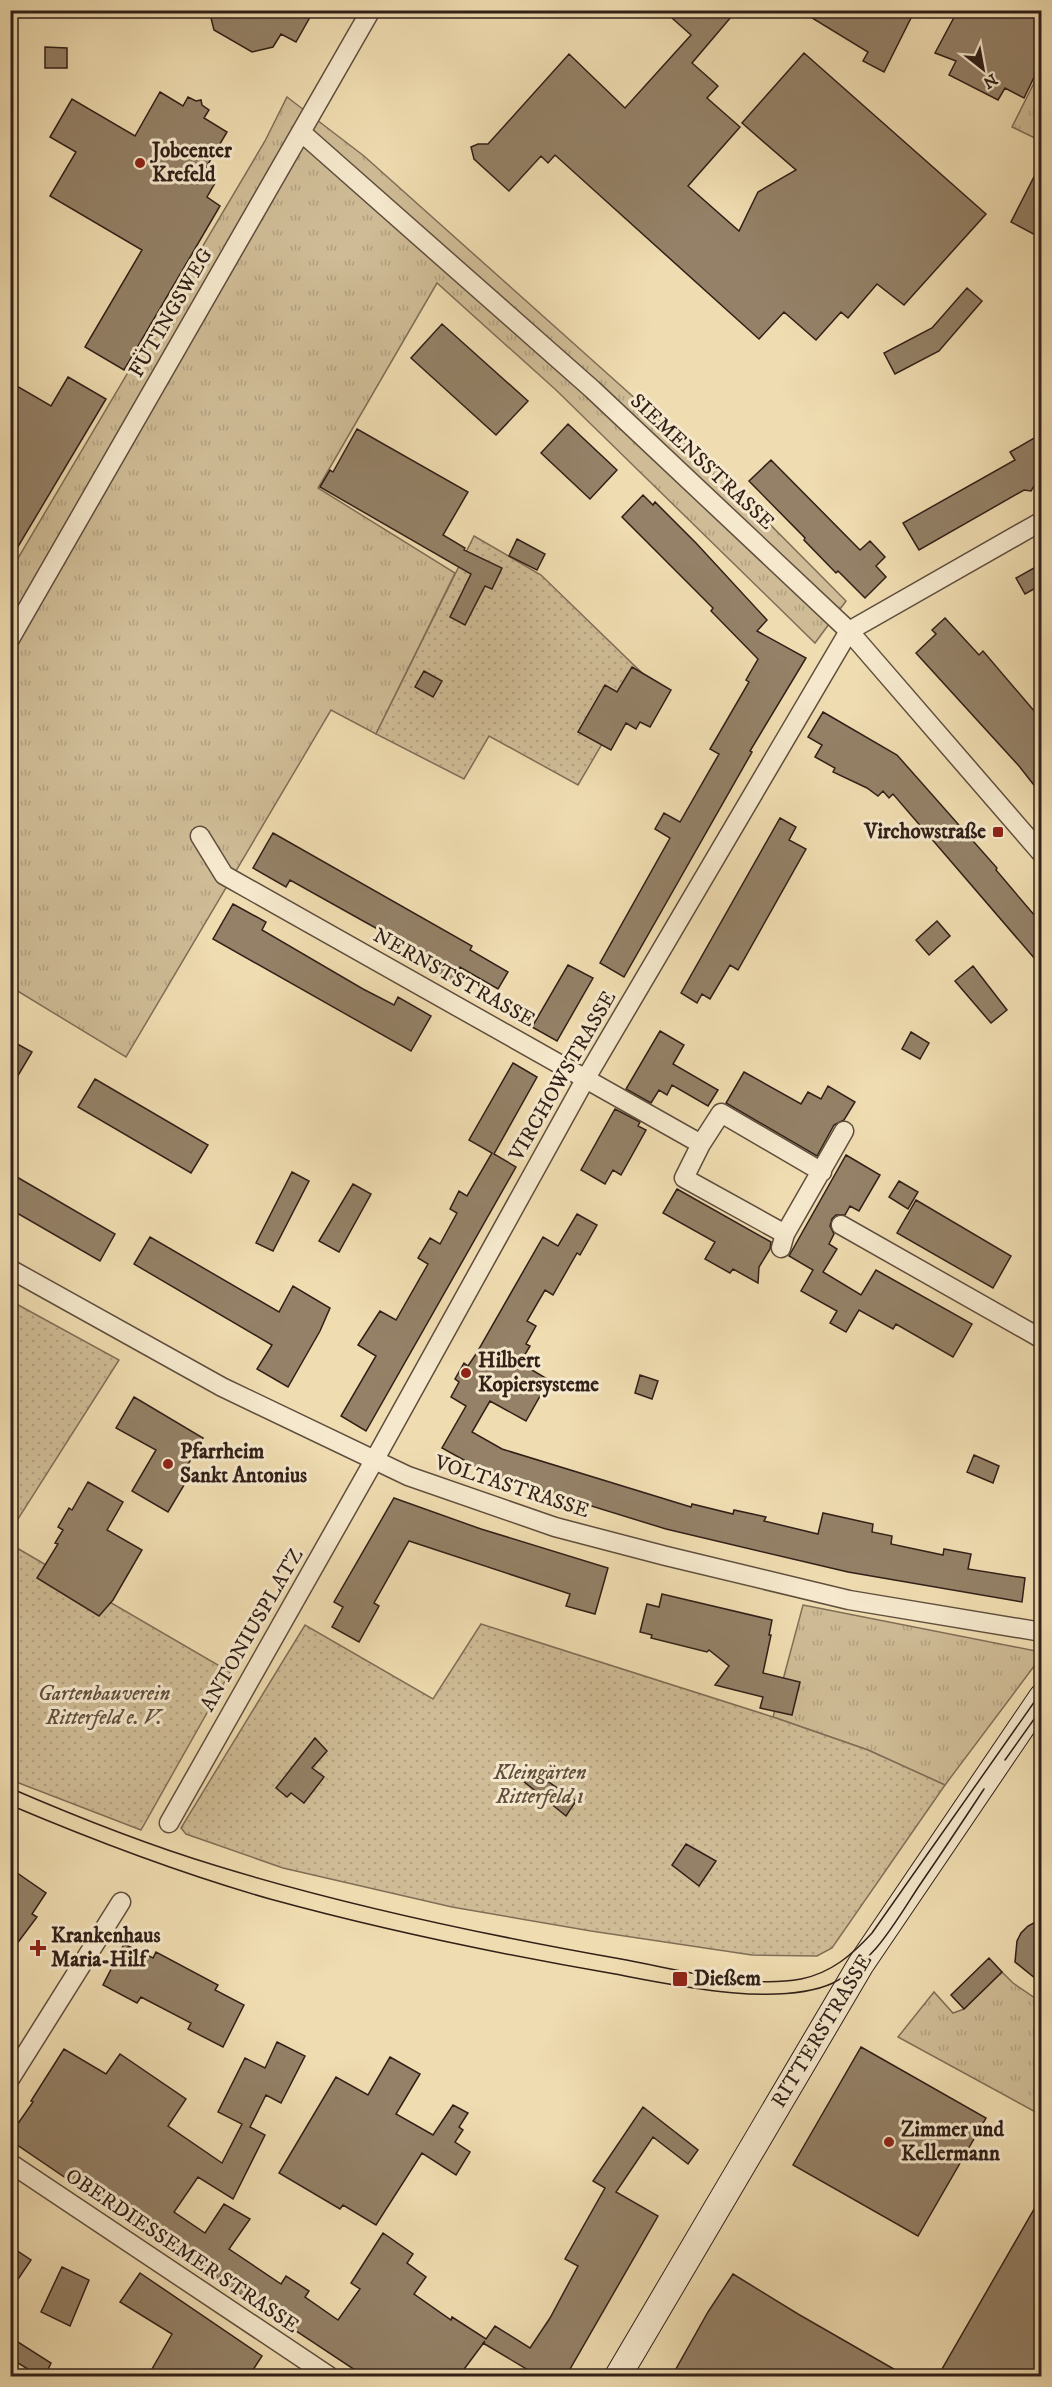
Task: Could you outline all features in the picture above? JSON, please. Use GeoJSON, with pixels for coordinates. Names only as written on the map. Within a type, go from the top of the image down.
{"type":"FeatureCollection","features":[{"type":"Feature","properties":{"kind":"main road","name":"RITTERSTRASSE"},"geometry":{"type":"LineString","coordinates":[[618,2376],[835,2006],[1041,1697]]}},
{"type":"Feature","properties":{"kind":"street","name":"FÜTINGSWEG"},"geometry":{"type":"LineString","coordinates":[[10,639],[371,10]]}},
{"type":"Feature","properties":{"kind":"street","name":"SIEMENSSTRASSE"},"geometry":{"type":"LineString","coordinates":[[301,132],[584,382],[849,631],[1041,854]]}},
{"type":"Feature","properties":{"kind":"street","name":"VIRCHOWSTRASSE"},"geometry":{"type":"LineString","coordinates":[[375,1459],[586,1078],[849,631],[1041,521]]}},
{"type":"Feature","properties":{"kind":"street","name":"NERNSTSTRASSE"},"geometry":{"type":"LineString","coordinates":[[200,836],[224,875],[701,1144]]}},
{"type":"Feature","properties":{"kind":"street"},"geometry":{"type":"LineString","coordinates":[[822,1172],[720,1113],[684,1178],[783,1241],[822,1172],[844,1131]]}},
{"type":"Feature","properties":{"kind":"street"},"geometry":{"type":"LineString","coordinates":[[841,1225],[1041,1339]]}},
{"type":"Feature","properties":{"kind":"street","name":"VOLTASTRASSE"},"geometry":{"type":"LineString","coordinates":[[10,1269],[222,1387],[408,1476],[555,1527],[849,1600],[1041,1632]]}},
{"type":"Feature","properties":{"kind":"street","name":"ANTONIUSPLATZ"},"geometry":{"type":"LineString","coordinates":[[169,1823],[375,1459]]}},
{"type":"Feature","properties":{"kind":"street"},"geometry":{"type":"LineString","coordinates":[[10,2079],[121,1902]]}},
{"type":"Feature","properties":{"kind":"street","name":"OBERDIESSEMER STRASSE"},"geometry":{"type":"LineString","coordinates":[[11,2166],[329,2376]]}},
{"type":"Feature","properties":{"kind":"green space"},"geometry":{"type":"Polygon","coordinates":[[[1041,69],[1041,141],[1012,127],[1041,69]]]}},
{"type":"Feature","properties":{"kind":"green space"},"geometry":{"type":"Polygon","coordinates":[[[287,97],[364,156],[724,478],[846,601],[815,643],[556,390],[437,283],[318,488],[455,573],[376,734],[331,710],[126,1057],[11,987],[11,570],[265,141],[287,97]]]}},
{"type":"Feature","properties":{"kind":"green space"},"geometry":{"type":"Polygon","coordinates":[[[474,536],[541,575],[643,674],[578,785],[489,736],[464,779],[376,734],[474,536]]]}},
{"type":"Feature","properties":{"kind":"green space"},"geometry":{"type":"Polygon","coordinates":[[[11,1301],[119,1360],[11,1530],[11,1301]]]}},
{"type":"Feature","properties":{"kind":"green space","name":"Gartenbauverein Ritterfeld e. V."},"geometry":{"type":"Polygon","coordinates":[[[10,1544],[230,1672],[141,1830],[11,1780],[10,1544]]]}},
{"type":"Feature","properties":{"kind":"green space"},"geometry":{"type":"Polygon","coordinates":[[[803,1605],[1041,1652],[1041,1657],[945,1785],[868,1750],[773,1717],[803,1605]]]}},
{"type":"Feature","properties":{"kind":"green space","name":"Kleingärten Ritterfeld 1"},"geometry":{"type":"Polygon","coordinates":[[[481,1624],[773,1717],[868,1750],[945,1785],[832,1948],[817,1956],[752,1955],[452,1907],[283,1868],[186,1834],[181,1828],[305,1625],[433,1699],[481,1624]]]}},
{"type":"Feature","properties":{"kind":"green space"},"geometry":{"type":"Polygon","coordinates":[[[1002,1972],[1013,1983],[1035,1998],[1041,1997],[1041,2115],[898,2037],[934,1992],[953,2013],[964,2009],[1002,1972]]]}},
{"type":"Feature","properties":{"kind":"building"},"geometry":{"type":"Polygon","coordinates":[[[209,10],[314,10],[296,42],[281,34],[273,47],[252,52],[214,30],[209,10]]]}},
{"type":"Feature","properties":{"kind":"building"},"geometry":{"type":"Polygon","coordinates":[[[663,10],[737,10],[692,63],[718,86],[707,98],[740,127],[688,186],[739,231],[758,192],[796,170],[742,123],[804,53],[986,214],[904,305],[877,284],[848,318],[841,312],[816,340],[784,312],[759,339],[555,155],[548,163],[541,156],[509,191],[474,159],[471,147],[488,144],[569,54],[625,108],[691,35],[663,10]]]}},
{"type":"Feature","properties":{"kind":"building"},"geometry":{"type":"Polygon","coordinates":[[[799,10],[915,10],[884,72],[863,61],[868,52],[799,10]]]}},
{"type":"Feature","properties":{"kind":"building"},"geometry":{"type":"Polygon","coordinates":[[[958,10],[1026,10],[1041,18],[1041,63],[1024,98],[1005,88],[998,100],[949,75],[956,61],[935,53],[958,10]]]}},
{"type":"Feature","properties":{"kind":"building"},"geometry":{"type":"Polygon","coordinates":[[[45,47],[67,48],[67,68],[45,68],[45,47]]]}},
{"type":"Feature","properties":{"kind":"building","name":"Jobcenter Krefeld"},"geometry":{"type":"Polygon","coordinates":[[[160,92],[183,106],[188,97],[196,101],[201,100],[202,105],[209,110],[204,118],[227,132],[201,176],[215,183],[207,197],[220,206],[124,370],[85,347],[142,250],[50,196],[76,152],[50,137],[72,99],[135,136],[160,92]]]}},
{"type":"Feature","properties":{"kind":"building"},"geometry":{"type":"Polygon","coordinates":[[[1041,163],[1041,238],[1011,222],[1041,163]]]}},
{"type":"Feature","properties":{"kind":"building"},"geometry":{"type":"Polygon","coordinates":[[[967,288],[982,301],[939,351],[895,374],[884,353],[932,328],[967,288]]]}},
{"type":"Feature","properties":{"kind":"building"},"geometry":{"type":"Polygon","coordinates":[[[442,324],[528,401],[496,435],[411,358],[442,324]]]}},
{"type":"Feature","properties":{"kind":"building"},"geometry":{"type":"Polygon","coordinates":[[[68,377],[106,399],[10,560],[10,382],[51,406],[68,377]]]}},
{"type":"Feature","properties":{"kind":"building"},"geometry":{"type":"Polygon","coordinates":[[[568,424],[617,470],[590,499],[541,453],[568,424]]]}},
{"type":"Feature","properties":{"kind":"building"},"geometry":{"type":"Polygon","coordinates":[[[357,429],[468,492],[443,535],[465,548],[464,550],[502,568],[492,589],[485,586],[465,625],[450,617],[471,574],[320,487],[330,470],[333,472],[357,429]]]}},
{"type":"Feature","properties":{"kind":"building"},"geometry":{"type":"Polygon","coordinates":[[[1041,434],[1041,475],[1031,491],[1024,490],[919,550],[903,523],[1015,460],[1010,452],[1041,434]]]}},
{"type":"Feature","properties":{"kind":"building"},"geometry":{"type":"Polygon","coordinates":[[[771,460],[860,550],[870,541],[885,557],[876,566],[886,577],[865,598],[838,571],[836,573],[749,481],[771,460]]]}},
{"type":"Feature","properties":{"kind":"building"},"geometry":{"type":"Polygon","coordinates":[[[643,495],[653,505],[655,502],[696,543],[767,620],[757,631],[806,658],[750,751],[752,752],[624,977],[600,963],[670,838],[655,829],[664,813],[680,822],[719,754],[710,749],[749,682],[746,680],[758,659],[711,611],[713,608],[622,517],[643,495]]]}},
{"type":"Feature","properties":{"kind":"building"},"geometry":{"type":"Polygon","coordinates":[[[517,539],[545,554],[537,570],[509,556],[517,539]]]}},
{"type":"Feature","properties":{"kind":"building"},"geometry":{"type":"Polygon","coordinates":[[[1041,564],[1041,585],[1025,594],[1016,578],[1041,564]]]}},
{"type":"Feature","properties":{"kind":"building"},"geometry":{"type":"Polygon","coordinates":[[[945,618],[979,655],[983,651],[1041,719],[1041,794],[1019,766],[916,653],[936,634],[932,630],[945,618]]]}},
{"type":"Feature","properties":{"kind":"building"},"geometry":{"type":"Polygon","coordinates":[[[632,667],[671,690],[650,727],[640,722],[636,729],[626,723],[611,750],[578,732],[605,685],[617,692],[632,667]]]}},
{"type":"Feature","properties":{"kind":"building"},"geometry":{"type":"Polygon","coordinates":[[[424,671],[442,681],[433,697],[415,687],[424,671]]]}},
{"type":"Feature","properties":{"kind":"building"},"geometry":{"type":"Polygon","coordinates":[[[823,712],[897,755],[997,868],[996,870],[1041,923],[1041,966],[893,794],[889,798],[883,791],[878,796],[867,788],[833,772],[835,768],[815,757],[822,745],[808,737],[823,712]]]}},
{"type":"Feature","properties":{"kind":"building"},"geometry":{"type":"Polygon","coordinates":[[[780,818],[796,827],[789,840],[806,849],[738,970],[730,965],[710,999],[702,994],[697,1003],[681,993],[780,818]]]}},
{"type":"Feature","properties":{"kind":"building"},"geometry":{"type":"Polygon","coordinates":[[[273,833],[472,946],[470,950],[508,972],[498,989],[460,967],[452,981],[418,962],[423,954],[290,880],[286,887],[253,868],[273,833]]]}},
{"type":"Feature","properties":{"kind":"building"},"geometry":{"type":"Polygon","coordinates":[[[233,904],[266,922],[262,930],[363,989],[394,1005],[398,997],[431,1016],[411,1051],[213,939],[233,904]]]}},
{"type":"Feature","properties":{"kind":"building"},"geometry":{"type":"Polygon","coordinates":[[[937,921],[950,936],[929,955],[916,940],[937,921]]]}},
{"type":"Feature","properties":{"kind":"building"},"geometry":{"type":"Polygon","coordinates":[[[568,965],[593,978],[557,1041],[532,1027],[568,965]]]}},
{"type":"Feature","properties":{"kind":"building"},"geometry":{"type":"Polygon","coordinates":[[[973,966],[1007,1010],[991,1023],[955,981],[973,966]]]}},
{"type":"Feature","properties":{"kind":"building"},"geometry":{"type":"Polygon","coordinates":[[[660,1031],[684,1045],[673,1064],[718,1090],[708,1106],[672,1085],[667,1095],[659,1090],[651,1103],[626,1089],[660,1031]]]}},
{"type":"Feature","properties":{"kind":"building"},"geometry":{"type":"Polygon","coordinates":[[[911,1032],[929,1043],[920,1059],[902,1049],[911,1032]]]}},
{"type":"Feature","properties":{"kind":"building"},"geometry":{"type":"Polygon","coordinates":[[[10,1040],[32,1052],[10,1089],[10,1040]]]}},
{"type":"Feature","properties":{"kind":"building"},"geometry":{"type":"Polygon","coordinates":[[[513,1063],[537,1077],[494,1154],[516,1167],[366,1431],[341,1416],[376,1356],[358,1345],[380,1311],[396,1320],[428,1264],[418,1258],[430,1238],[440,1244],[457,1213],[450,1209],[459,1191],[467,1196],[492,1153],[469,1140],[513,1063]]]}},
{"type":"Feature","properties":{"kind":"building"},"geometry":{"type":"Polygon","coordinates":[[[744,1072],[801,1104],[808,1092],[821,1099],[828,1086],[855,1102],[844,1120],[834,1125],[817,1156],[726,1103],[744,1072]]]}},
{"type":"Feature","properties":{"kind":"building"},"geometry":{"type":"Polygon","coordinates":[[[95,1079],[208,1145],[191,1173],[78,1107],[95,1079]]]}},
{"type":"Feature","properties":{"kind":"building"},"geometry":{"type":"Polygon","coordinates":[[[615,1109],[640,1122],[638,1126],[646,1130],[621,1175],[613,1170],[605,1184],[581,1170],[615,1109]]]}},
{"type":"Feature","properties":{"kind":"building"},"geometry":{"type":"Polygon","coordinates":[[[846,1155],[880,1175],[859,1211],[850,1206],[845,1215],[836,1215],[832,1219],[830,1226],[834,1234],[829,1244],[837,1249],[823,1272],[861,1295],[876,1270],[972,1324],[953,1357],[896,1324],[893,1329],[859,1310],[846,1332],[830,1323],[837,1311],[801,1291],[813,1270],[789,1256],[846,1155]]]}},
{"type":"Feature","properties":{"kind":"building"},"geometry":{"type":"Polygon","coordinates":[[[292,1172],[309,1181],[273,1251],[256,1243],[292,1172]]]}},
{"type":"Feature","properties":{"kind":"building"},"geometry":{"type":"Polygon","coordinates":[[[10,1173],[115,1234],[100,1261],[10,1209],[10,1173]]]}},
{"type":"Feature","properties":{"kind":"building"},"geometry":{"type":"Polygon","coordinates":[[[899,1181],[918,1192],[908,1209],[889,1197],[899,1181]]]}},
{"type":"Feature","properties":{"kind":"building"},"geometry":{"type":"Polygon","coordinates":[[[353,1184],[371,1194],[339,1252],[319,1241],[353,1184]]]}},
{"type":"Feature","properties":{"kind":"building"},"geometry":{"type":"Polygon","coordinates":[[[677,1189],[771,1242],[770,1249],[759,1267],[758,1283],[733,1269],[730,1273],[705,1259],[715,1242],[663,1213],[677,1189]]]}},
{"type":"Feature","properties":{"kind":"building"},"geometry":{"type":"Polygon","coordinates":[[[916,1200],[1011,1256],[993,1288],[897,1233],[916,1200]]]}},
{"type":"Feature","properties":{"kind":"building"},"geometry":{"type":"Polygon","coordinates":[[[577,1214],[597,1225],[580,1255],[577,1253],[553,1295],[545,1290],[527,1321],[536,1326],[526,1344],[530,1346],[520,1363],[549,1380],[526,1421],[490,1401],[472,1432],[502,1449],[691,1507],[692,1504],[733,1514],[734,1510],[766,1517],[764,1521],[818,1534],[823,1513],[873,1524],[872,1532],[892,1536],[891,1544],[943,1555],[944,1549],[971,1554],[968,1569],[1025,1578],[1022,1602],[848,1572],[666,1529],[491,1475],[442,1448],[466,1406],[451,1397],[459,1382],[455,1379],[464,1363],[468,1366],[476,1354],[543,1237],[558,1246],[577,1214]]]}},
{"type":"Feature","properties":{"kind":"building"},"geometry":{"type":"Polygon","coordinates":[[[150,1237],[279,1312],[293,1286],[330,1308],[320,1331],[288,1387],[257,1369],[272,1345],[134,1264],[150,1237]]]}},
{"type":"Feature","properties":{"kind":"building"},"geometry":{"type":"Polygon","coordinates":[[[640,1375],[658,1381],[652,1399],[635,1393],[640,1375]]]}},
{"type":"Feature","properties":{"kind":"building","name":"Pfarrheim Sankt Antonius"},"geometry":{"type":"Polygon","coordinates":[[[134,1397],[203,1438],[181,1477],[187,1480],[168,1512],[132,1491],[156,1450],[116,1428],[134,1397]]]}},
{"type":"Feature","properties":{"kind":"building"},"geometry":{"type":"Polygon","coordinates":[[[974,1455],[999,1466],[993,1483],[967,1472],[974,1455]]]}},
{"type":"Feature","properties":{"kind":"building"},"geometry":{"type":"Polygon","coordinates":[[[88,1482],[123,1502],[107,1530],[142,1550],[113,1600],[99,1616],[37,1578],[58,1544],[55,1543],[63,1530],[58,1527],[69,1508],[72,1510],[88,1482]]]}},
{"type":"Feature","properties":{"kind":"building"},"geometry":{"type":"Polygon","coordinates":[[[394,1498],[481,1529],[608,1568],[595,1614],[566,1606],[570,1594],[409,1541],[374,1603],[379,1606],[359,1642],[332,1627],[343,1607],[334,1602],[394,1498]]]}},
{"type":"Feature","properties":{"kind":"building"},"geometry":{"type":"Polygon","coordinates":[[[662,1594],[772,1620],[763,1673],[800,1682],[792,1715],[760,1708],[763,1697],[715,1685],[729,1666],[709,1650],[707,1652],[651,1638],[652,1635],[640,1632],[647,1604],[659,1607],[662,1594]]]}},
{"type":"Feature","properties":{"kind":"building"},"geometry":{"type":"Polygon","coordinates":[[[315,1738],[327,1751],[312,1768],[324,1777],[304,1803],[291,1793],[287,1797],[276,1788],[315,1738]]]}},
{"type":"Feature","properties":{"kind":"building"},"geometry":{"type":"Polygon","coordinates":[[[530,1769],[576,1801],[566,1816],[522,1780],[530,1769]]]}},
{"type":"Feature","properties":{"kind":"building"},"geometry":{"type":"Polygon","coordinates":[[[686,1844],[716,1861],[699,1886],[672,1865],[686,1844]]]}},
{"type":"Feature","properties":{"kind":"building"},"geometry":{"type":"Polygon","coordinates":[[[10,1868],[46,1893],[32,1914],[37,1917],[10,1953],[10,1868]]]}},
{"type":"Feature","properties":{"kind":"building"},"geometry":{"type":"Polygon","coordinates":[[[1041,1919],[1041,1983],[1015,1962],[1017,1941],[1021,1933],[1041,1919]]]}},
{"type":"Feature","properties":{"kind":"building"},"geometry":{"type":"Polygon","coordinates":[[[124,1944],[153,1958],[156,1952],[218,1985],[215,1990],[244,2005],[223,2047],[188,2029],[191,2023],[141,1997],[137,2003],[103,1985],[124,1944]]]}},
{"type":"Feature","properties":{"kind":"building"},"geometry":{"type":"Polygon","coordinates":[[[989,1958],[1002,1972],[964,2009],[951,1995],[989,1958]]]}},
{"type":"Feature","properties":{"kind":"building"},"geometry":{"type":"Polygon","coordinates":[[[277,2042],[305,2056],[281,2103],[266,2095],[250,2127],[265,2135],[233,2199],[198,2177],[174,2212],[205,2233],[224,2204],[250,2219],[229,2249],[281,2284],[286,2276],[309,2291],[305,2297],[338,2320],[360,2289],[351,2283],[383,2233],[413,2254],[407,2263],[426,2277],[414,2294],[451,2320],[452,2317],[486,2339],[495,2326],[530,2348],[550,2318],[578,2266],[565,2259],[605,2188],[593,2181],[643,2107],[698,2150],[688,2164],[653,2137],[616,2192],[658,2216],[566,2376],[538,2376],[483,2343],[459,2376],[364,2376],[95,2198],[101,2185],[86,2176],[79,2187],[10,2140],[10,2135],[33,2102],[31,2101],[64,2049],[106,2074],[120,2054],[186,2099],[168,2126],[222,2163],[242,2124],[218,2112],[245,2058],[265,2068],[277,2042]]]}},
{"type":"Feature","properties":{"kind":"building","name":"Zimmer und Kellermann"},"geometry":{"type":"Polygon","coordinates":[[[861,2047],[986,2118],[918,2236],[793,2165],[861,2047]]]}},
{"type":"Feature","properties":{"kind":"building"},"geometry":{"type":"Polygon","coordinates":[[[390,2057],[420,2074],[396,2114],[433,2135],[453,2105],[468,2113],[459,2127],[463,2130],[455,2142],[470,2152],[456,2175],[422,2153],[376,2225],[343,2205],[340,2209],[279,2173],[336,2077],[368,2095],[390,2057]]]}},
{"type":"Feature","properties":{"kind":"building"},"geometry":{"type":"Polygon","coordinates":[[[1041,2197],[1041,2376],[938,2376],[1041,2197]]]}},
{"type":"Feature","properties":{"kind":"building"},"geometry":{"type":"Polygon","coordinates":[[[10,2246],[31,2260],[10,2291],[10,2246]]]}},
{"type":"Feature","properties":{"kind":"building"},"geometry":{"type":"Polygon","coordinates":[[[62,2267],[89,2280],[70,2326],[41,2312],[62,2267]]]}},
{"type":"Feature","properties":{"kind":"building"},"geometry":{"type":"Polygon","coordinates":[[[140,2273],[262,2356],[249,2376],[148,2376],[172,2334],[120,2302],[140,2273]]]}},
{"type":"Feature","properties":{"kind":"building"},"geometry":{"type":"Polygon","coordinates":[[[733,2274],[906,2376],[672,2376],[708,2312],[733,2274]]]}},
{"type":"Feature","properties":{"kind":"building"},"geometry":{"type":"Polygon","coordinates":[[[10,2337],[51,2363],[45,2376],[39,2376],[10,2358],[10,2337]]]}},
{"type":"Feature","properties":{"kind":"tram line"},"geometry":{"type":"LineString","coordinates":[[10,1788],[111,1830],[162,1848],[315,1894],[468,1930],[688,1972],[757,1982],[801,1979],[831,1968],[849,1956],[872,1933],[1042,1691]]}},
{"type":"Feature","properties":{"kind":"tram line"},"geometry":{"type":"LineString","coordinates":[[1005,1760],[1042,1708]]}},
{"type":"Feature","properties":{"kind":"tram line"},"geometry":{"type":"LineString","coordinates":[[10,1805],[171,1868],[270,1899],[355,1921],[485,1950],[666,1984],[725,1992],[784,1994],[833,1983],[847,1975],[872,1953],[892,1927],[984,1789]]}},
{"type":"Feature","properties":{"kind":"place","name":"Jobcenter Krefeld"},"geometry":{"type":"Point","coordinates":[140,163]}},
{"type":"Feature","properties":{"kind":"place","name":"Virchowstraße"},"geometry":{"type":"Point","coordinates":[998,832]}},
{"type":"Feature","properties":{"kind":"place","name":"Hilbert Kopiersysteme"},"geometry":{"type":"Point","coordinates":[466,1373]}},
{"type":"Feature","properties":{"kind":"place","name":"Pfarrheim Sankt Antonius"},"geometry":{"type":"Point","coordinates":[168,1464]}},
{"type":"Feature","properties":{"kind":"place","name":"Krankenhaus Maria-Hilf"},"geometry":{"type":"Point","coordinates":[38,1948]}},
{"type":"Feature","properties":{"kind":"place","name":"Dießem"},"geometry":{"type":"Point","coordinates":[680,1979]}},
{"type":"Feature","properties":{"kind":"place","name":"Zimmer und Kellermann"},"geometry":{"type":"Point","coordinates":[889,2142]}}]}
